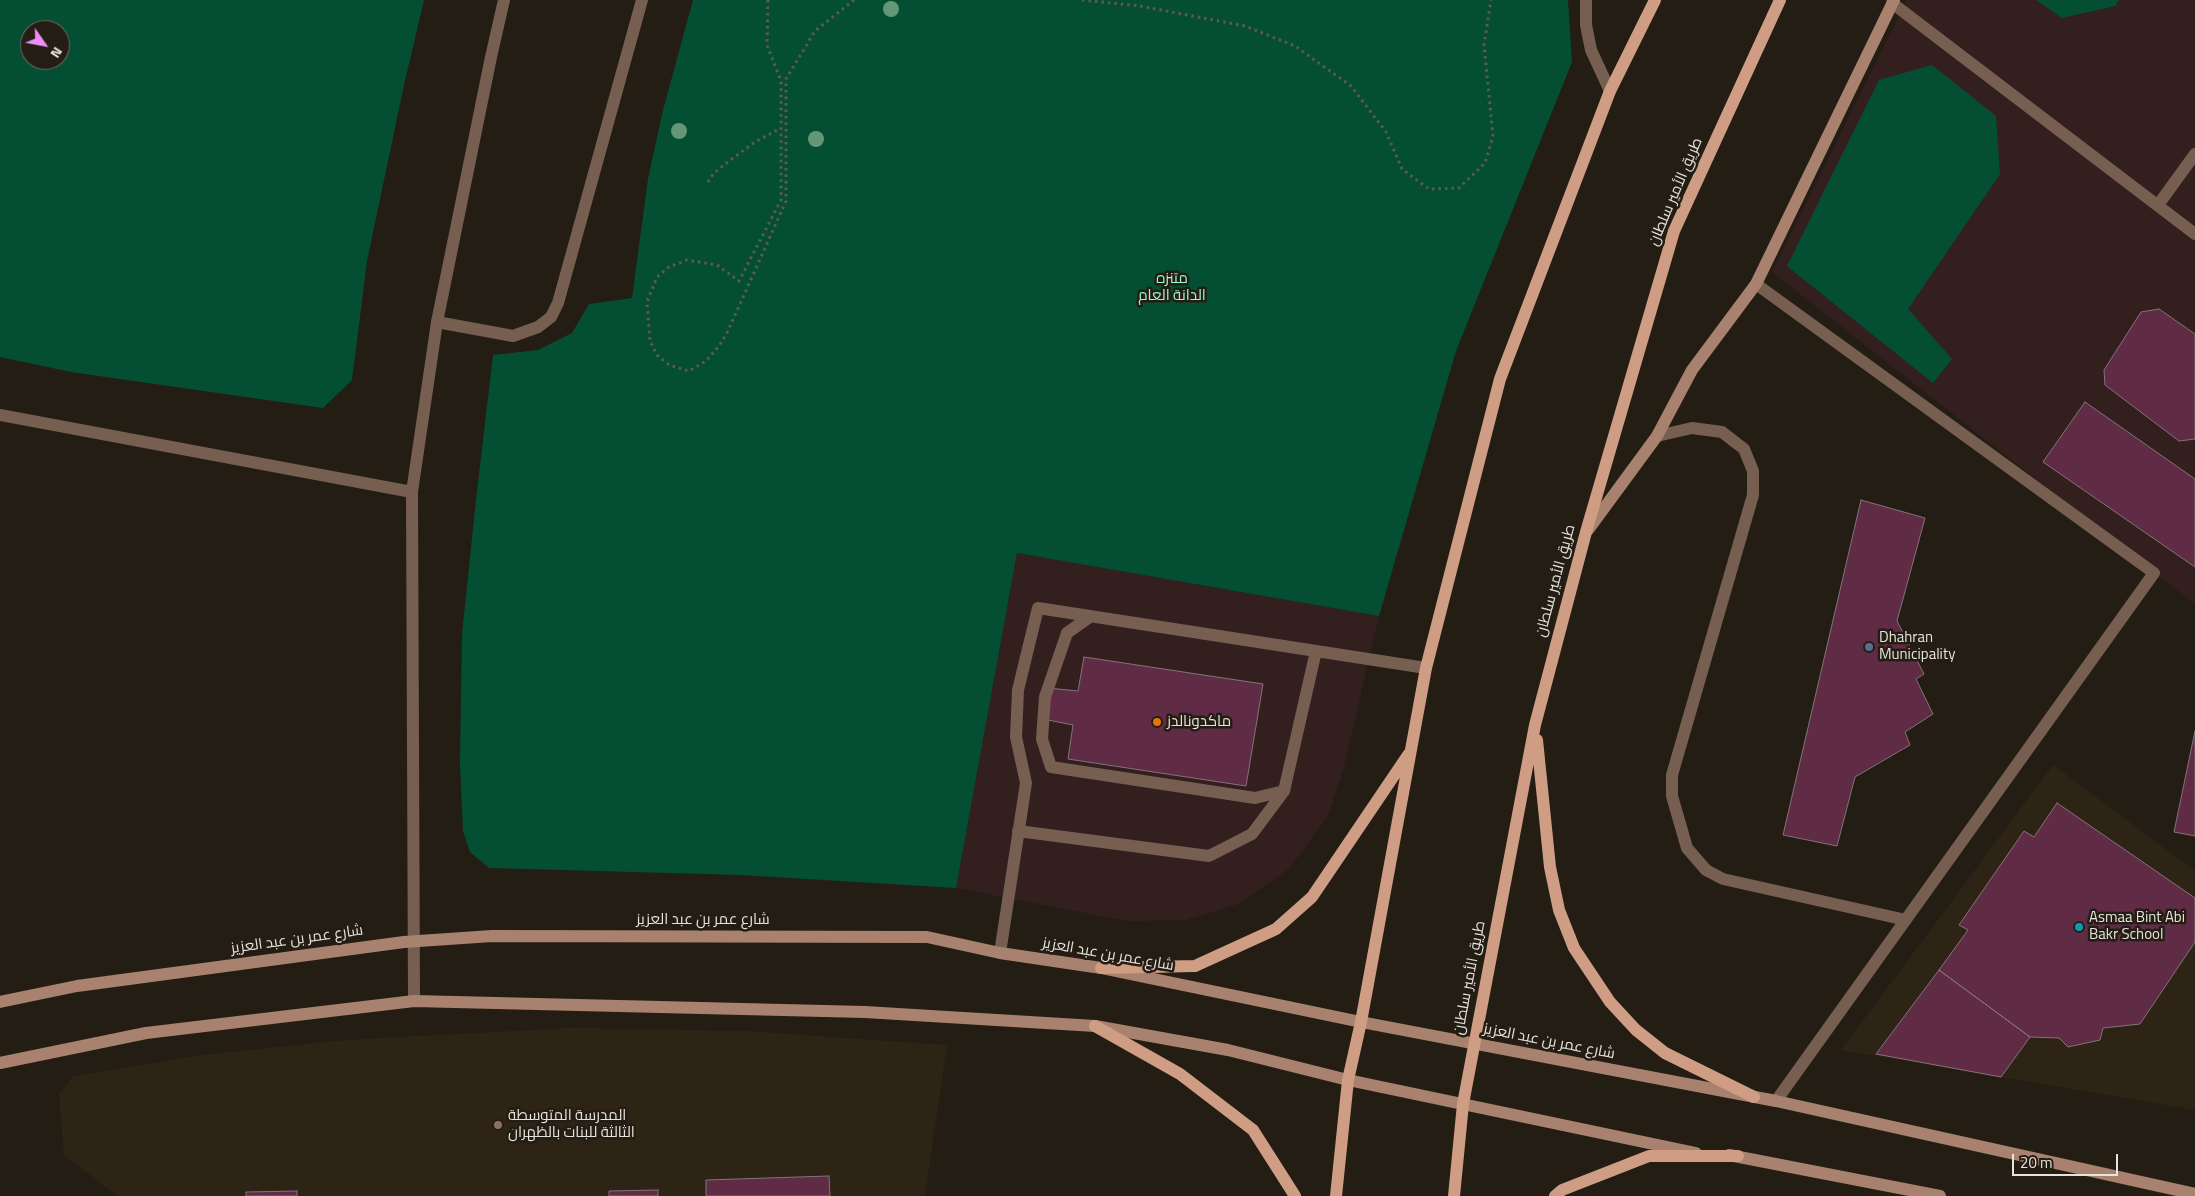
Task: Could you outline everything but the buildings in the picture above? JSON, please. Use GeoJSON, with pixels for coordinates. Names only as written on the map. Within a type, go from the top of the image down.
{"type":"FeatureCollection","features":[{"type":"Feature","properties":{"kind":"main road"},"geometry":{"type":"LineString","coordinates":[[1336,1196],[1348,1080],[1361,1022],[1426,668],[1500,379],[1610,92],[1655,0]]}},
{"type":"Feature","properties":{"kind":"main road","name":"طريق الأمير سلطان"},"geometry":{"type":"LineString","coordinates":[[1454,1196],[1463,1104],[1535,725],[1586,532],[1674,230],[1780,0]]}},
{"type":"Feature","properties":{"kind":"main road"},"geometry":{"type":"LineString","coordinates":[[1535,725],[1550,867],[1559,910],[1574,948],[1610,1002],[1636,1030],[1665,1053],[1754,1097]]}},
{"type":"Feature","properties":{"kind":"main road"},"geometry":{"type":"LineString","coordinates":[[1101,968],[1195,966],[1276,929],[1312,897],[1411,751]]}},
{"type":"Feature","properties":{"kind":"main road"},"geometry":{"type":"LineString","coordinates":[[1095,1026],[1180,1074],[1253,1130],[1294,1196]]}},
{"type":"Feature","properties":{"kind":"main road"},"geometry":{"type":"LineString","coordinates":[[1556,1196],[1562,1190],[1649,1156],[1738,1156]]}},
{"type":"Feature","properties":{"kind":"street"},"geometry":{"type":"LineString","coordinates":[[414,1001],[412,492],[437,322],[504,0]]}},
{"type":"Feature","properties":{"kind":"street"},"geometry":{"type":"LineString","coordinates":[[437,322],[513,336],[538,327],[551,317],[558,303],[642,0]]}},
{"type":"Feature","properties":{"kind":"street"},"geometry":{"type":"LineString","coordinates":[[1586,0],[1586,24],[1591,50],[1610,92]]}},
{"type":"Feature","properties":{"kind":"street"},"geometry":{"type":"LineString","coordinates":[[1586,532],[1656,436],[1692,370],[1756,284],[1893,1],[2195,234]]}},
{"type":"Feature","properties":{"kind":"street"},"geometry":{"type":"LineString","coordinates":[[2158,205],[2195,154]]}},
{"type":"Feature","properties":{"kind":"street"},"geometry":{"type":"LineString","coordinates":[[1756,284],[2154,573],[1776,1101]]}},
{"type":"Feature","properties":{"kind":"street"},"geometry":{"type":"LineString","coordinates":[[0,415],[412,492]]}},
{"type":"Feature","properties":{"kind":"street"},"geometry":{"type":"LineString","coordinates":[[1656,436],[1692,428],[1722,432],[1744,449],[1753,471],[1753,495],[1672,775],[1672,796],[1687,848],[1706,870],[1723,879],[1906,920]]}},
{"type":"Feature","properties":{"kind":"street"},"geometry":{"type":"LineString","coordinates":[[1000,954],[1026,783],[1016,737],[1018,690],[1038,608],[1426,668]]}},
{"type":"Feature","properties":{"kind":"street"},"geometry":{"type":"LineString","coordinates":[[1091,616],[1067,633],[1045,697],[1042,739],[1051,767],[1255,798],[1284,791]]}},
{"type":"Feature","properties":{"kind":"street"},"geometry":{"type":"LineString","coordinates":[[1018,831],[1208,856],[1252,834],[1284,791],[1316,651]]}},
{"type":"Feature","properties":{"kind":"street","name":"شارع عمر بن عبد العزيز"},"geometry":{"type":"LineString","coordinates":[[0,1002],[77,986],[414,941],[492,936],[927,937],[1000,954],[1101,968],[1361,1022],[1776,1101],[2195,1194]]}},
{"type":"Feature","properties":{"kind":"street"},"geometry":{"type":"LineString","coordinates":[[0,1062],[146,1033],[414,1001],[865,1012],[1095,1026],[1228,1050],[1348,1080],[1700,1154],[1738,1156],[1940,1196]]}},
{"type":"Feature","properties":{"kind":"path"},"geometry":{"type":"LineString","coordinates":[[768,0],[767,45],[781,81],[781,200],[739,281],[717,265],[686,260],[669,267],[657,277],[647,302],[650,341],[657,355],[670,365],[689,371],[706,361],[727,333],[786,201],[786,79],[815,31],[854,0]]}},
{"type":"Feature","properties":{"kind":"path"},"geometry":{"type":"LineString","coordinates":[[1082,0],[1140,6],[1245,26],[1295,46],[1351,86],[1386,132],[1402,169],[1429,189],[1459,188],[1484,163],[1493,136],[1484,45],[1492,0]]}},
{"type":"Feature","properties":{"kind":"path"},"geometry":{"type":"LineString","coordinates":[[708,182],[714,173],[755,142],[781,128]]}},
{"type":"Feature","properties":{"kind":"shaded area"},"geometry":{"type":"Polygon","coordinates":[[[1907,0],[2195,0],[2195,604],[1772,272],[1907,0]]]}},
{"type":"Feature","properties":{"kind":"shaded area"},"geometry":{"type":"Polygon","coordinates":[[[1017,553],[1379,616],[1344,767],[1328,816],[1289,869],[1238,904],[1186,920],[1127,921],[956,888],[1017,553]]]}},
{"type":"Feature","properties":{"kind":"shaded area"},"geometry":{"type":"Polygon","coordinates":[[[2053,765],[2195,871],[2195,1110],[1841,1050],[2053,765]]]}},
{"type":"Feature","properties":{"kind":"shaded area","name":"المدرسة المتوسطة الثالثة للبنات بالظهران"},"geometry":{"type":"Polygon","coordinates":[[[569,1028],[748,1031],[947,1045],[925,1196],[117,1196],[64,1155],[59,1094],[73,1076],[202,1055],[345,1040],[569,1028]]]}},
{"type":"Feature","properties":{"kind":"green space"},"geometry":{"type":"Polygon","coordinates":[[[0,0],[424,0],[367,261],[352,380],[323,408],[71,372],[0,357],[0,0]]]}},
{"type":"Feature","properties":{"kind":"green space","name":"متنزه الدانة العام"},"geometry":{"type":"Polygon","coordinates":[[[693,0],[1568,0],[1572,62],[1456,351],[1379,616],[1017,553],[956,888],[741,875],[489,868],[470,852],[463,831],[460,763],[462,634],[493,355],[538,350],[572,333],[589,304],[632,298],[648,179],[662,114],[693,0]]]}},
{"type":"Feature","properties":{"kind":"green space"},"geometry":{"type":"Polygon","coordinates":[[[2036,0],[2119,0],[2115,6],[2062,18],[2036,0]]]}},
{"type":"Feature","properties":{"kind":"green space"},"geometry":{"type":"Polygon","coordinates":[[[1932,65],[1996,116],[2000,174],[1908,309],[1952,359],[1933,383],[1787,266],[1879,80],[1932,65]]]}},
{"type":"Feature","properties":{"kind":"place","name":"Dhahran Municipality"},"geometry":{"type":"Point","coordinates":[1869,647]}},
{"type":"Feature","properties":{"kind":"place","name":"ماكدونالدز"},"geometry":{"type":"Point","coordinates":[1157,722]}},
{"type":"Feature","properties":{"kind":"place","name":"Asmaa Bint Abi Bakr School"},"geometry":{"type":"Point","coordinates":[2079,927]}},
{"type":"Feature","properties":{"kind":"place","name":"المدرسة المتوسطة الثالثة للبنات بالظهران"},"geometry":{"type":"Point","coordinates":[498,1125]}}]}
